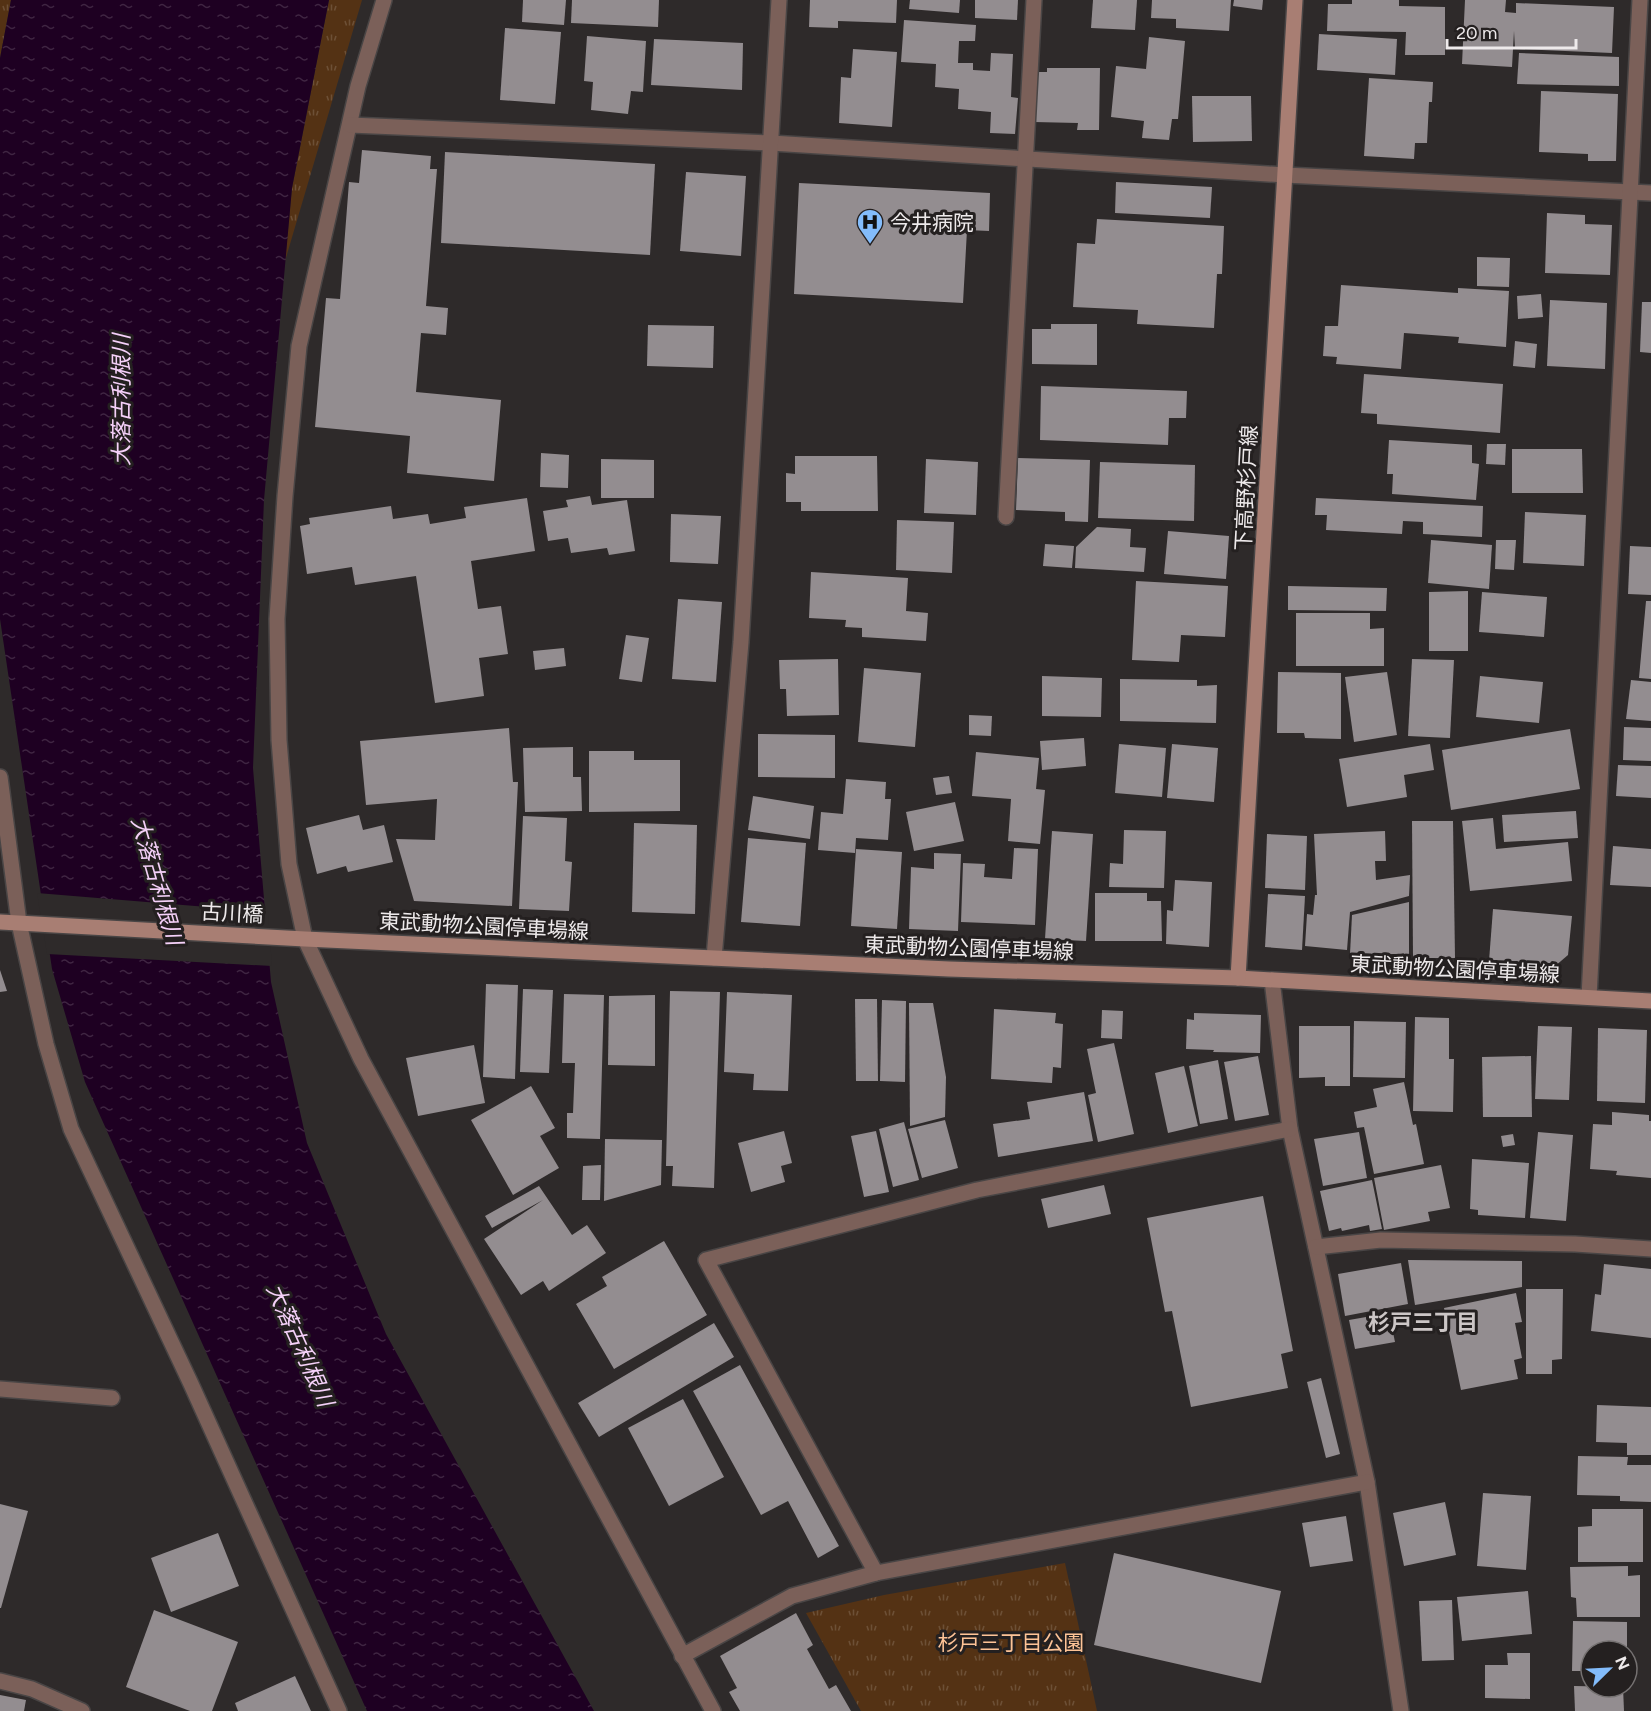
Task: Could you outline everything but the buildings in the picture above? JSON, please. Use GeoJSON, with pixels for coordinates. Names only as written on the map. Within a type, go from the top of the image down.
{"type":"FeatureCollection","features":[{"type":"Feature","properties":{"kind":"main road","name":"下高野杉戸線"},"geometry":{"type":"LineString","coordinates":[[1238,978],[1295,0]]}},
{"type":"Feature","properties":{"kind":"main road"},"geometry":{"type":"LineString","coordinates":[[0,922],[26,923]]}},
{"type":"Feature","properties":{"kind":"main road","name":"古川橋"},"geometry":{"type":"LineString","coordinates":[[26,923],[286,937]]}},
{"type":"Feature","properties":{"kind":"main road","name":"東武動物公園停車場線"},"geometry":{"type":"LineString","coordinates":[[286,937],[949,969],[1238,978],[1651,1001]]}},
{"type":"Feature","properties":{"kind":"street"},"geometry":{"type":"LineString","coordinates":[[384,0],[358,86],[299,346],[285,496],[277,619],[279,740],[289,864],[305,939],[361,1059],[713,1711]]}},
{"type":"Feature","properties":{"kind":"street"},"geometry":{"type":"LineString","coordinates":[[714,957],[741,642],[779,0]]}},
{"type":"Feature","properties":{"kind":"street"},"geometry":{"type":"LineString","coordinates":[[1006,517],[1034,0]]}},
{"type":"Feature","properties":{"kind":"street"},"geometry":{"type":"LineString","coordinates":[[1589,997],[1640,0]]}},
{"type":"Feature","properties":{"kind":"street"},"geometry":{"type":"LineString","coordinates":[[350,125],[771,143],[1285,175],[1651,193]]}},
{"type":"Feature","properties":{"kind":"street"},"geometry":{"type":"LineString","coordinates":[[0,777],[46,1044],[71,1129],[191,1384],[339,1711]]}},
{"type":"Feature","properties":{"kind":"street"},"geometry":{"type":"LineString","coordinates":[[1272,980],[1290,1130],[1367,1482],[1401,1711]]}},
{"type":"Feature","properties":{"kind":"street"},"geometry":{"type":"LineString","coordinates":[[876,1573],[706,1260],[977,1190],[1290,1130]]}},
{"type":"Feature","properties":{"kind":"street"},"geometry":{"type":"LineString","coordinates":[[1316,1247],[1381,1240],[1575,1244],[1651,1249]]}},
{"type":"Feature","properties":{"kind":"street"},"geometry":{"type":"LineString","coordinates":[[0,1389],[112,1398]]}},
{"type":"Feature","properties":{"kind":"street"},"geometry":{"type":"LineString","coordinates":[[682,1656],[792,1596],[876,1573],[1367,1482]]}},
{"type":"Feature","properties":{"kind":"street"},"geometry":{"type":"LineString","coordinates":[[0,1681],[32,1689],[82,1711]]}},
{"type":"Feature","properties":{"kind":"green space"},"geometry":{"type":"Polygon","coordinates":[[[0,0],[11,0],[0,58],[0,0]]]}},
{"type":"Feature","properties":{"kind":"green space"},"geometry":{"type":"Polygon","coordinates":[[[329,0],[362,0],[285,261],[292,188],[329,0]]]}},
{"type":"Feature","properties":{"kind":"green space","name":"杉戸三丁目公園"},"geometry":{"type":"Polygon","coordinates":[[[1065,1563],[1097,1711],[861,1711],[806,1613],[884,1595],[1065,1563]]]}},
{"type":"Feature","properties":{"kind":"water","name":"大落古利根川"},"geometry":{"type":"Polygon","coordinates":[[[11,0],[329,0],[292,188],[264,500],[253,768],[271,982],[307,1143],[386,1334],[594,1711],[367,1711],[85,1082],[52,969],[0,619],[0,58],[11,0]]]}},
{"type":"Feature","properties":{"kind":"pier"},"geometry":{"type":"Polygon","coordinates":[[[37,893],[268,912],[272,966],[47,954],[37,893]]]}},
{"type":"Feature","properties":{"kind":"place","name":"今井病院"},"geometry":{"type":"Point","coordinates":[870,245]}},
{"type":"Feature","properties":{"kind":"district","name":"杉戸三丁目"},"geometry":{"type":"Point","coordinates":[1423,1322]}}]}
